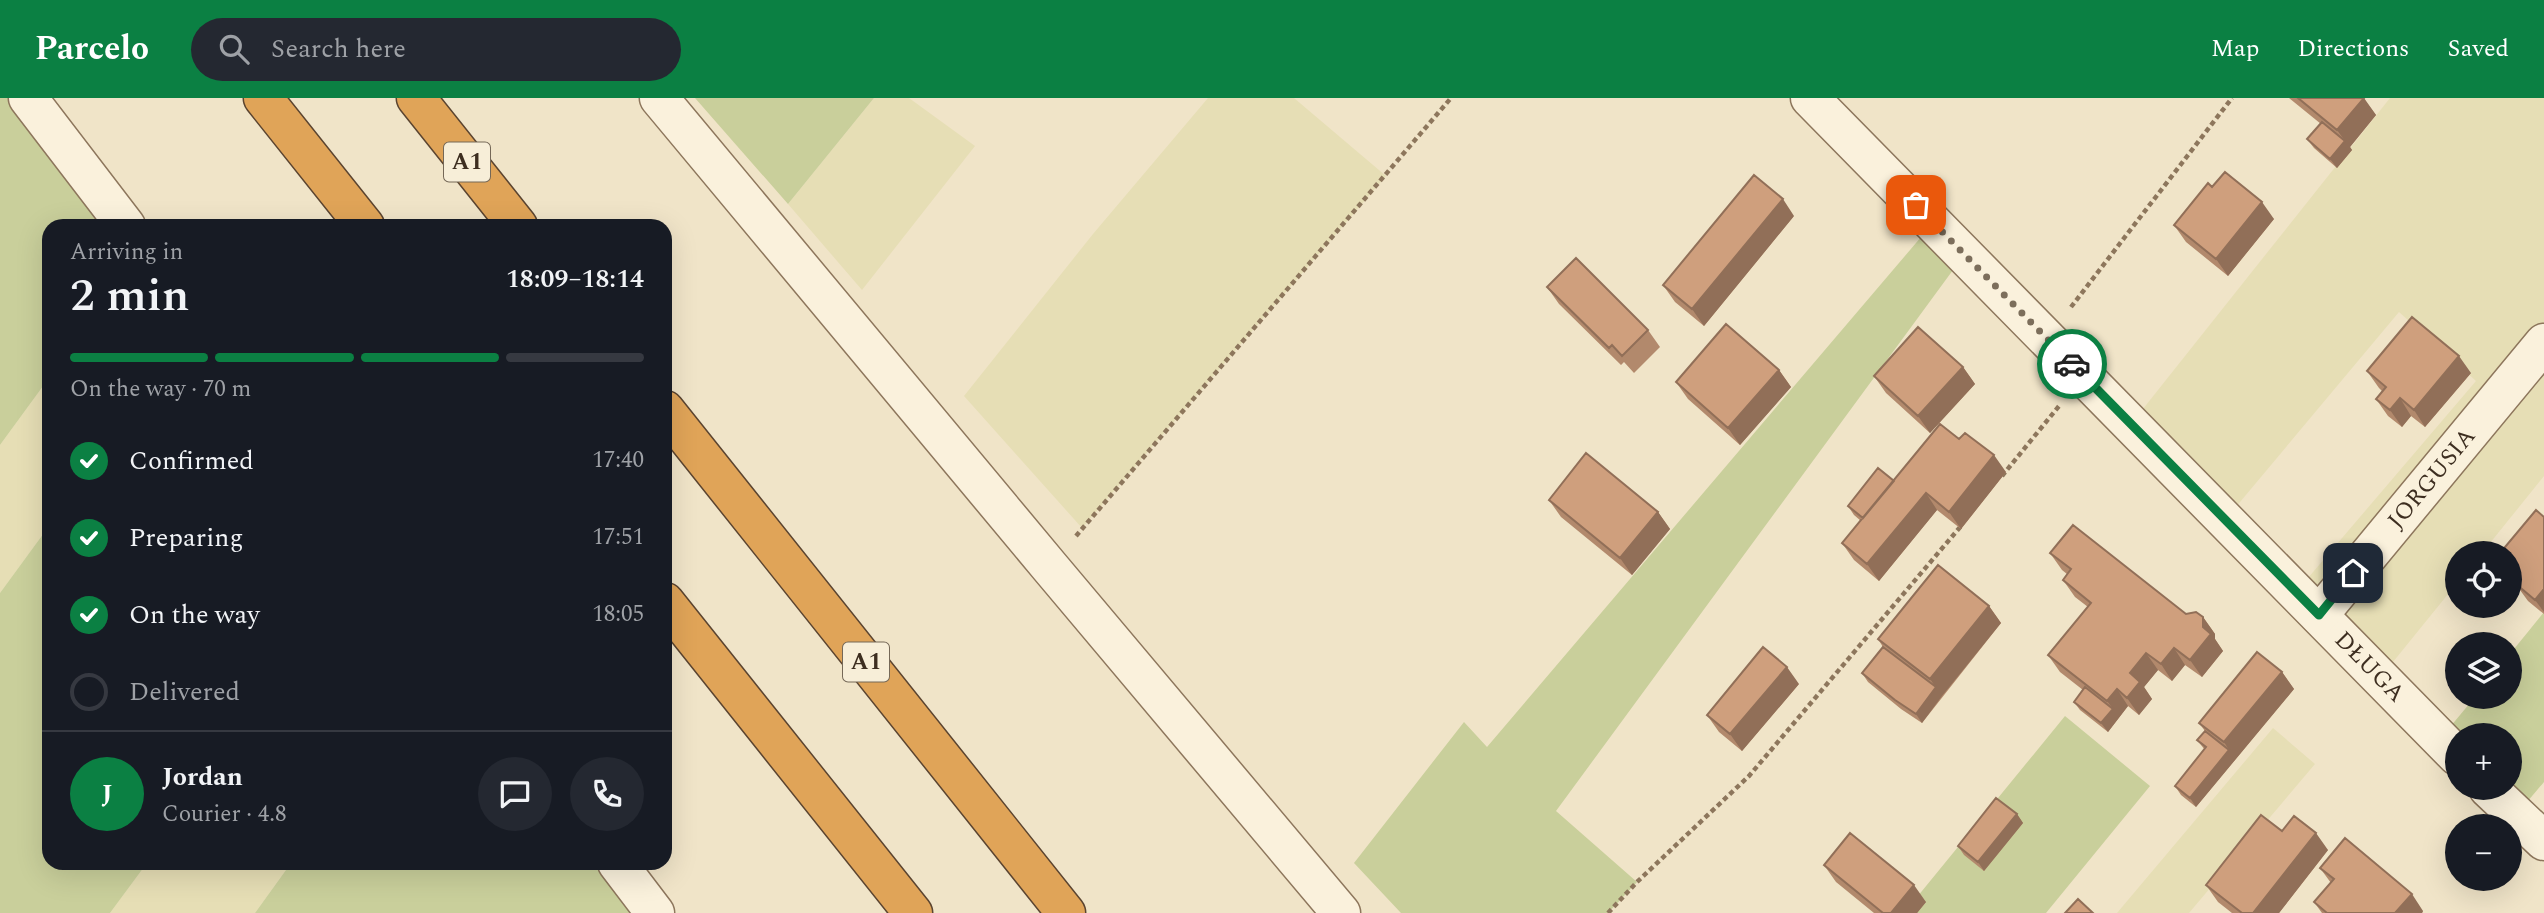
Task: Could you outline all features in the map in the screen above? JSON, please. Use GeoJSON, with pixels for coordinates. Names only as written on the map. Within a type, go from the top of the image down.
{"type":"FeatureCollection","features":[{"type":"Feature","properties":{"kind":"highway"},"geometry":{"type":"LineString","coordinates":[[263,98],[359,219]]}},
{"type":"Feature","properties":{"kind":"highway","name":"A1"},"geometry":{"type":"LineString","coordinates":[[416,98],[512,219]]}},
{"type":"Feature","properties":{"kind":"highway","name":"A1"},"geometry":{"type":"LineString","coordinates":[[672,419],[1066,913]]}},
{"type":"Feature","properties":{"kind":"highway"},"geometry":{"type":"LineString","coordinates":[[672,611],[913,913]]}},
{"type":"Feature","properties":{"kind":"street"},"geometry":{"type":"LineString","coordinates":[[27,98],[121,219]]}},
{"type":"Feature","properties":{"kind":"street"},"geometry":{"type":"LineString","coordinates":[[659,98],[1341,913]]}},
{"type":"Feature","properties":{"kind":"street","name":"DŁUGA"},"geometry":{"type":"LineString","coordinates":[[1810,98],[2445,744]]}},
{"type":"Feature","properties":{"kind":"street","name":"JORGUSIA"},"geometry":{"type":"LineString","coordinates":[[2319,615],[2544,344]]}},
{"type":"Feature","properties":{"kind":"street"},"geometry":{"type":"LineString","coordinates":[[2501,800],[2544,841]]}},
{"type":"Feature","properties":{"kind":"street"},"geometry":{"type":"LineString","coordinates":[[622,870],[655,913]]}},
{"type":"Feature","properties":{"kind":"path"},"geometry":{"type":"LineString","coordinates":[[1049,566],[1451,98]]}},
{"type":"Feature","properties":{"kind":"path"},"geometry":{"type":"LineString","coordinates":[[2046,338],[2232,98]]}},
{"type":"Feature","properties":{"kind":"path"},"geometry":{"type":"LineString","coordinates":[[1996,483],[2083,376]]}},
{"type":"Feature","properties":{"kind":"path"},"geometry":{"type":"LineString","coordinates":[[1608,913],[1749,776],[1962,526]]}},
{"type":"Feature","properties":{"kind":"shaded area"},"geometry":{"type":"Polygon","coordinates":[[[874,98],[909,98],[975,146],[862,290],[788,204],[874,98]]]}},
{"type":"Feature","properties":{"kind":"shaded area"},"geometry":{"type":"Polygon","coordinates":[[[1208,98],[1294,98],[1386,176],[1082,528],[964,396],[1093,234],[1208,98]]]}},
{"type":"Feature","properties":{"kind":"shaded area"},"geometry":{"type":"Polygon","coordinates":[[[2390,98],[2544,98],[2544,476],[2492,541],[2445,541],[2445,598],[2380,678],[2296,592],[2476,381],[2399,312],[2225,520],[2131,424],[2390,98]]]}},
{"type":"Feature","properties":{"kind":"shaded area"},"geometry":{"type":"Polygon","coordinates":[[[42,388],[42,536],[0,593],[0,445],[42,388]]]}},
{"type":"Feature","properties":{"kind":"shaded area"},"geometry":{"type":"Polygon","coordinates":[[[2273,728],[2315,764],[2189,913],[2117,913],[2273,728]]]}},
{"type":"Feature","properties":{"kind":"shaded area"},"geometry":{"type":"Polygon","coordinates":[[[142,870],[286,870],[255,913],[110,913],[142,870]]]}},
{"type":"Feature","properties":{"kind":"green space"},"geometry":{"type":"Polygon","coordinates":[[[0,98],[28,98],[121,219],[42,219],[42,388],[0,445],[0,98]]]}},
{"type":"Feature","properties":{"kind":"green space"},"geometry":{"type":"Polygon","coordinates":[[[695,98],[874,98],[788,204],[695,98]]]}},
{"type":"Feature","properties":{"kind":"green space"},"geometry":{"type":"Polygon","coordinates":[[[1933,223],[1964,255],[1556,811],[1637,882],[1608,913],[1401,913],[1354,863],[1464,722],[1487,747],[1933,223]]]}},
{"type":"Feature","properties":{"kind":"green space"},"geometry":{"type":"Polygon","coordinates":[[[42,536],[42,870],[142,870],[110,913],[0,913],[0,593],[42,536]]]}},
{"type":"Feature","properties":{"kind":"green space"},"geometry":{"type":"Polygon","coordinates":[[[2544,612],[2544,782],[2516,814],[2513,800],[2522,800],[2522,723],[2453,723],[2465,709],[2522,709],[2522,639],[2544,612]]]}},
{"type":"Feature","properties":{"kind":"green space"},"geometry":{"type":"Polygon","coordinates":[[[2065,716],[2150,786],[2046,913],[1904,913],[2065,716]]]}},
{"type":"Feature","properties":{"kind":"green space"},"geometry":{"type":"Polygon","coordinates":[[[286,870],[622,870],[655,913],[255,913],[286,870]]]}},
{"type":"Feature","properties":{"kind":"building"},"geometry":{"type":"Polygon","coordinates":[[[2298,98],[2364,98],[2337,130],[2298,98]]]}},
{"type":"Feature","properties":{"kind":"building"},"geometry":{"type":"Polygon","coordinates":[[[2322,122],[2345,141],[2330,159],[2307,139],[2322,122]]]}},
{"type":"Feature","properties":{"kind":"building"},"geometry":{"type":"Polygon","coordinates":[[[2225,172],[2262,202],[2216,259],[2174,225],[2208,183],[2212,187],[2225,172]]]}},
{"type":"Feature","properties":{"kind":"building"},"geometry":{"type":"Polygon","coordinates":[[[1754,175],[1783,199],[1692,309],[1663,285],[1754,175]]]}},
{"type":"Feature","properties":{"kind":"building"},"geometry":{"type":"Polygon","coordinates":[[[1576,258],[1648,330],[1622,356],[1612,345],[1609,348],[1547,287],[1576,258]]]}},
{"type":"Feature","properties":{"kind":"building"},"geometry":{"type":"Polygon","coordinates":[[[2412,317],[2459,356],[2414,410],[2400,398],[2390,410],[2376,399],[2386,387],[2367,371],[2412,317]]]}},
{"type":"Feature","properties":{"kind":"building"},"geometry":{"type":"Polygon","coordinates":[[[1726,324],[1779,370],[1728,428],[1676,382],[1726,324]]]}},
{"type":"Feature","properties":{"kind":"building"},"geometry":{"type":"Polygon","coordinates":[[[1918,327],[1963,367],[1918,416],[1874,376],[1918,327]]]}},
{"type":"Feature","properties":{"kind":"building"},"geometry":{"type":"Polygon","coordinates":[[[1940,424],[1959,439],[1965,433],[1994,455],[1949,512],[1926,493],[1867,564],[1842,543],[1940,424]]]}},
{"type":"Feature","properties":{"kind":"building"},"geometry":{"type":"Polygon","coordinates":[[[1586,453],[1658,512],[1620,558],[1549,500],[1586,453]]]}},
{"type":"Feature","properties":{"kind":"building"},"geometry":{"type":"Polygon","coordinates":[[[1878,468],[1894,481],[1863,518],[1848,506],[1878,468]]]}},
{"type":"Feature","properties":{"kind":"building"},"geometry":{"type":"Polygon","coordinates":[[[2536,510],[2544,517],[2544,589],[2535,600],[2522,589],[2522,541],[2510,541],[2536,510]]]}},
{"type":"Feature","properties":{"kind":"building"},"geometry":{"type":"Polygon","coordinates":[[[2073,525],[2186,614],[2196,612],[2203,617],[2203,627],[2211,634],[2190,660],[2174,648],[2161,664],[2146,653],[2130,673],[2140,682],[2127,698],[2117,689],[2107,701],[2048,655],[2091,603],[2063,580],[2071,569],[2050,553],[2073,525]]]}},
{"type":"Feature","properties":{"kind":"building"},"geometry":{"type":"Polygon","coordinates":[[[1938,565],[1989,606],[1930,679],[1878,639],[1938,565]]]}},
{"type":"Feature","properties":{"kind":"building"},"geometry":{"type":"Polygon","coordinates":[[[1763,647],[1787,667],[1730,734],[1707,715],[1763,647]]]}},
{"type":"Feature","properties":{"kind":"building"},"geometry":{"type":"Polygon","coordinates":[[[1883,647],[1936,687],[1916,714],[1862,673],[1883,647]]]}},
{"type":"Feature","properties":{"kind":"building"},"geometry":{"type":"Polygon","coordinates":[[[2257,652],[2282,672],[2224,742],[2199,723],[2257,652]]]}},
{"type":"Feature","properties":{"kind":"building"},"geometry":{"type":"Polygon","coordinates":[[[2085,687],[2113,709],[2101,723],[2074,702],[2085,687]]]}},
{"type":"Feature","properties":{"kind":"building"},"geometry":{"type":"Polygon","coordinates":[[[2205,731],[2229,750],[2190,798],[2175,786],[2206,747],[2197,740],[2205,731]]]}},
{"type":"Feature","properties":{"kind":"building"},"geometry":{"type":"Polygon","coordinates":[[[1996,798],[2017,814],[1978,862],[1958,846],[1996,798]]]}},
{"type":"Feature","properties":{"kind":"building"},"geometry":{"type":"Polygon","coordinates":[[[2261,815],[2282,831],[2294,816],[2316,833],[2253,913],[2242,913],[2206,885],[2261,815]]]}},
{"type":"Feature","properties":{"kind":"building"},"geometry":{"type":"Polygon","coordinates":[[[1850,833],[1914,885],[1891,913],[1883,913],[1824,865],[1850,833]]]}},
{"type":"Feature","properties":{"kind":"building"},"geometry":{"type":"Polygon","coordinates":[[[2345,838],[2412,894],[2395,913],[2327,913],[2314,902],[2334,879],[2320,868],[2345,838]]]}},
{"type":"Feature","properties":{"kind":"building"},"geometry":{"type":"Polygon","coordinates":[[[2078,899],[2093,913],[2065,913],[2078,899]]]}},
{"type":"Feature","properties":{"kind":"way so far"},"geometry":{"type":"LineString","coordinates":[[1916,205],[2072,364]]}},
{"type":"Feature","properties":{"kind":"route"},"geometry":{"type":"LineString","coordinates":[[2072,364],[2319,615],[2353,573]]}}]}
